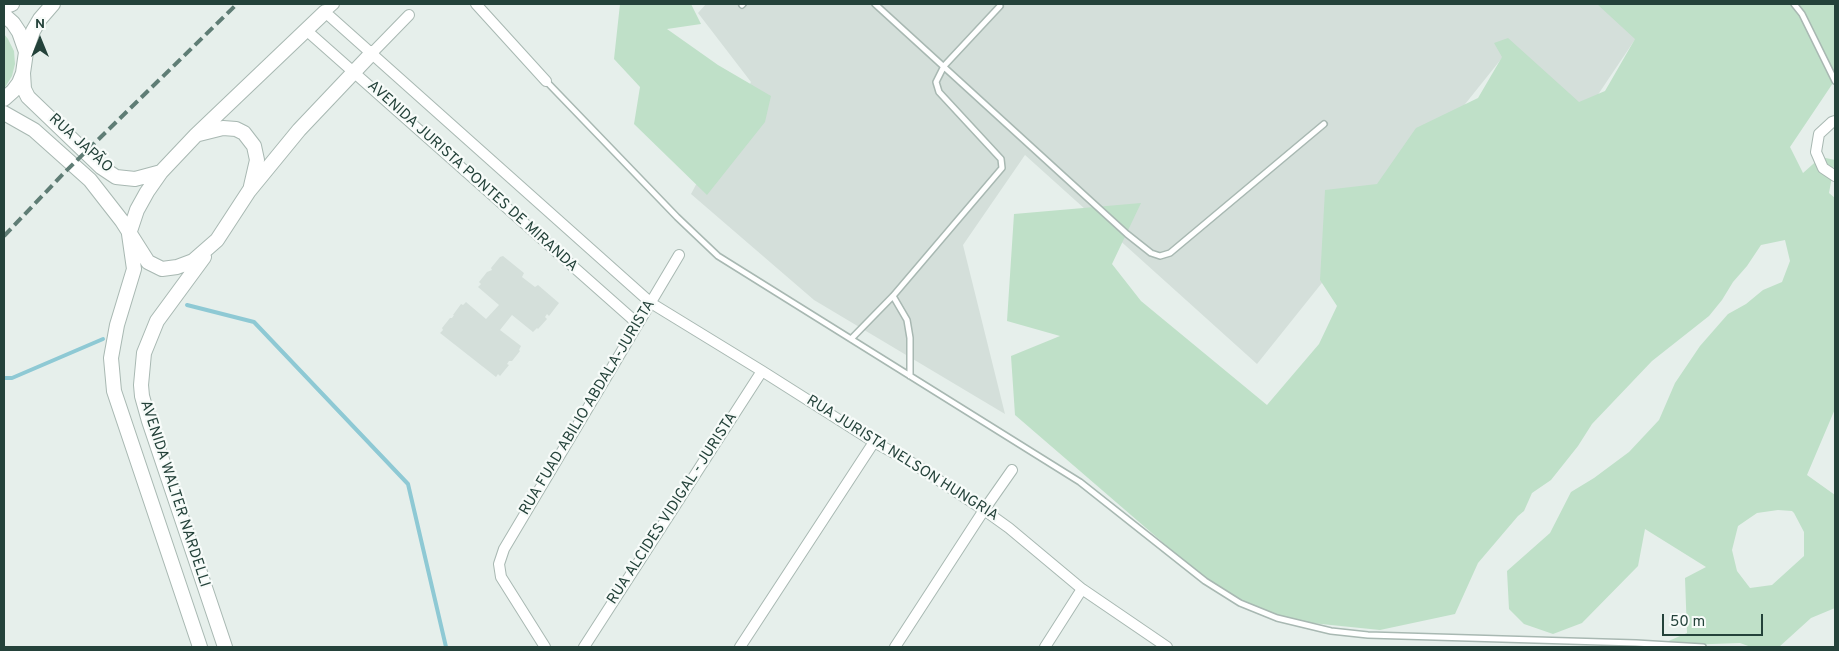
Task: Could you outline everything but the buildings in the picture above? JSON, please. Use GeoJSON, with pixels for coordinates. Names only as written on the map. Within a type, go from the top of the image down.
{"type":"FeatureCollection","features":[{"type":"Feature","properties":{"kind":"street"},"geometry":{"type":"LineString","coordinates":[[4,7],[12,4]]}},
{"type":"Feature","properties":{"kind":"street"},"geometry":{"type":"LineString","coordinates":[[4,99],[13,91],[23,73],[26,52],[33,31],[40,19],[53,4]]}},
{"type":"Feature","properties":{"kind":"street"},"geometry":{"type":"LineString","coordinates":[[476,4],[546,81]]}},
{"type":"Feature","properties":{"kind":"street"},"geometry":{"type":"LineString","coordinates":[[129,234],[136,210],[161,172],[196,135],[329,8]]}},
{"type":"Feature","properties":{"kind":"street","name":"AVENIDA JURISTA PONTES DE MIRANDA"},"geometry":{"type":"LineString","coordinates":[[329,8],[372,53],[650,303]]}},
{"type":"Feature","properties":{"kind":"street"},"geometry":{"type":"LineString","coordinates":[[4,15],[19,32],[26,52]]}},
{"type":"Feature","properties":{"kind":"street"},"geometry":{"type":"LineString","coordinates":[[217,240],[249,191],[299,130],[409,15]]}},
{"type":"Feature","properties":{"kind":"street","name":"AVENIDA JURISTA PONTES DE MIRANDA"},"geometry":{"type":"LineString","coordinates":[[306,30],[638,324]]}},
{"type":"Feature","properties":{"kind":"street","name":"RUA JAPÃO"},"geometry":{"type":"LineString","coordinates":[[23,73],[24,89],[28,97],[101,167],[116,177],[135,179],[161,172]]}},
{"type":"Feature","properties":{"kind":"street","name":"RUA JAPÃO"},"geometry":{"type":"LineString","coordinates":[[4,113],[34,130],[90,180],[122,221],[148,262],[162,269],[177,267],[193,261],[217,240]]}},
{"type":"Feature","properties":{"kind":"street"},"geometry":{"type":"LineString","coordinates":[[1835,121],[1819,134],[1816,152],[1823,168],[1835,176]]}},
{"type":"Feature","properties":{"kind":"street"},"geometry":{"type":"LineString","coordinates":[[196,135],[224,128],[244,132],[254,146],[257,160],[249,191]]}},
{"type":"Feature","properties":{"kind":"street","name":"AVENIDA WALTER NARDELLI"},"geometry":{"type":"LineString","coordinates":[[129,234],[134,268],[111,358],[114,391],[200,647]]}},
{"type":"Feature","properties":{"kind":"street","name":"AVENIDA WALTER NARDELLI"},"geometry":{"type":"LineString","coordinates":[[217,240],[157,321],[144,353],[141,385],[147,414],[225,647]]}},
{"type":"Feature","properties":{"kind":"street","name":"RUA FUAD ABILIO ABDALA-JURISTA"},"geometry":{"type":"LineString","coordinates":[[545,647],[501,576],[500,564],[504,549],[679,255]]}},
{"type":"Feature","properties":{"kind":"street","name":"RUA JURISTA NELSON HUNGRIA"},"geometry":{"type":"LineString","coordinates":[[650,303],[874,442],[914,464],[984,510],[1009,528],[1082,589],[1167,647]]}},
{"type":"Feature","properties":{"kind":"street","name":"RUA ALCIDES VIDIGAL - JURISTA"},"geometry":{"type":"LineString","coordinates":[[584,647],[762,371]]}},
{"type":"Feature","properties":{"kind":"street"},"geometry":{"type":"LineString","coordinates":[[740,647],[874,442]]}},
{"type":"Feature","properties":{"kind":"street"},"geometry":{"type":"LineString","coordinates":[[896,647],[1012,470]]}},
{"type":"Feature","properties":{"kind":"street"},"geometry":{"type":"LineString","coordinates":[[1045,647],[1082,589]]}},
{"type":"Feature","properties":{"kind":"lane"},"geometry":{"type":"LineString","coordinates":[[874,4],[1127,234],[1152,253],[1160,256],[1170,253],[1324,124]]}},
{"type":"Feature","properties":{"kind":"lane"},"geometry":{"type":"LineString","coordinates":[[1794,4],[1802,14],[1835,82]]}},
{"type":"Feature","properties":{"kind":"lane"},"geometry":{"type":"LineString","coordinates":[[851,339],[893,296],[1002,168],[1001,159],[938,92],[936,82],[944,66],[1000,6]]}},
{"type":"Feature","properties":{"kind":"lane"},"geometry":{"type":"LineString","coordinates":[[546,81],[677,217],[718,256],[1080,482],[1205,582],[1240,603],[1277,618],[1330,631],[1368,635],[1703,647]]}},
{"type":"Feature","properties":{"kind":"lane"},"geometry":{"type":"LineString","coordinates":[[893,296],[907,320],[910,338],[910,376]]}},
{"type":"Feature","properties":{"kind":"shaded area"},"geometry":{"type":"Polygon","coordinates":[[[706,4],[1619,4],[1644,26],[1581,120],[1506,53],[1257,364],[1025,155],[963,245],[1005,414],[814,300],[691,194],[751,82],[698,13],[706,4]]]}},
{"type":"Feature","properties":{"kind":"shaded area"},"geometry":{"type":"Polygon","coordinates":[[[503,256],[524,273],[522,277],[535,287],[538,285],[559,303],[549,316],[547,314],[545,317],[547,319],[533,332],[512,315],[500,330],[521,346],[520,351],[512,361],[509,361],[507,364],[509,365],[500,376],[498,374],[496,377],[440,333],[461,304],[463,305],[466,302],[486,319],[499,305],[478,287],[481,284],[479,282],[487,272],[492,270],[491,268],[503,256]]]}},
{"type":"Feature","properties":{"kind":"green space"},"geometry":{"type":"Polygon","coordinates":[[[620,4],[691,4],[701,24],[667,29],[718,65],[771,96],[765,122],[707,195],[634,124],[640,87],[614,59],[620,4]]]}},
{"type":"Feature","properties":{"kind":"green space"},"geometry":{"type":"Polygon","coordinates":[[[1597,4],[1835,4],[1835,80],[1790,147],[1803,173],[1821,157],[1835,160],[1829,193],[1835,198],[1835,409],[1807,475],[1835,495],[1835,608],[1811,618],[1779,647],[1751,647],[1740,643],[1657,646],[1687,633],[1685,578],[1706,567],[1645,529],[1638,566],[1582,623],[1553,634],[1524,624],[1509,609],[1507,571],[1550,533],[1571,492],[1594,478],[1629,452],[1659,420],[1675,383],[1700,346],[1728,314],[1746,304],[1763,290],[1782,282],[1790,261],[1785,240],[1761,245],[1709,316],[1652,361],[1592,424],[1578,446],[1551,480],[1532,493],[1524,511],[1478,563],[1455,614],[1380,630],[1282,620],[1226,597],[1015,415],[1011,356],[1060,336],[1007,321],[1014,214],[1141,203],[1112,264],[1141,301],[1267,405],[1319,344],[1337,306],[1320,280],[1325,190],[1377,184],[1416,128],[1478,98],[1502,57],[1494,43],[1508,38],[1579,102],[1605,91],[1635,39],[1597,4]],[[1778,510],[1757,513],[1738,526],[1732,550],[1737,571],[1750,588],[1772,585],[1804,556],[1804,532],[1792,511],[1778,510]]]}},
{"type":"Feature","properties":{"kind":"green space"},"geometry":{"type":"Polygon","coordinates":[[[4,34],[14,51],[15,64],[12,76],[4,89],[4,34]]]}},
{"type":"Feature","properties":{"kind":"waterway"},"geometry":{"type":"LineString","coordinates":[[187,305],[254,322],[408,484],[446,647]]}},
{"type":"Feature","properties":{"kind":"waterway"},"geometry":{"type":"LineString","coordinates":[[4,378],[12,378],[103,339]]}},
{"type":"Feature","properties":{"kind":"railway"},"geometry":{"type":"LineString","coordinates":[[4,236],[65,172],[237,4]]}}]}
